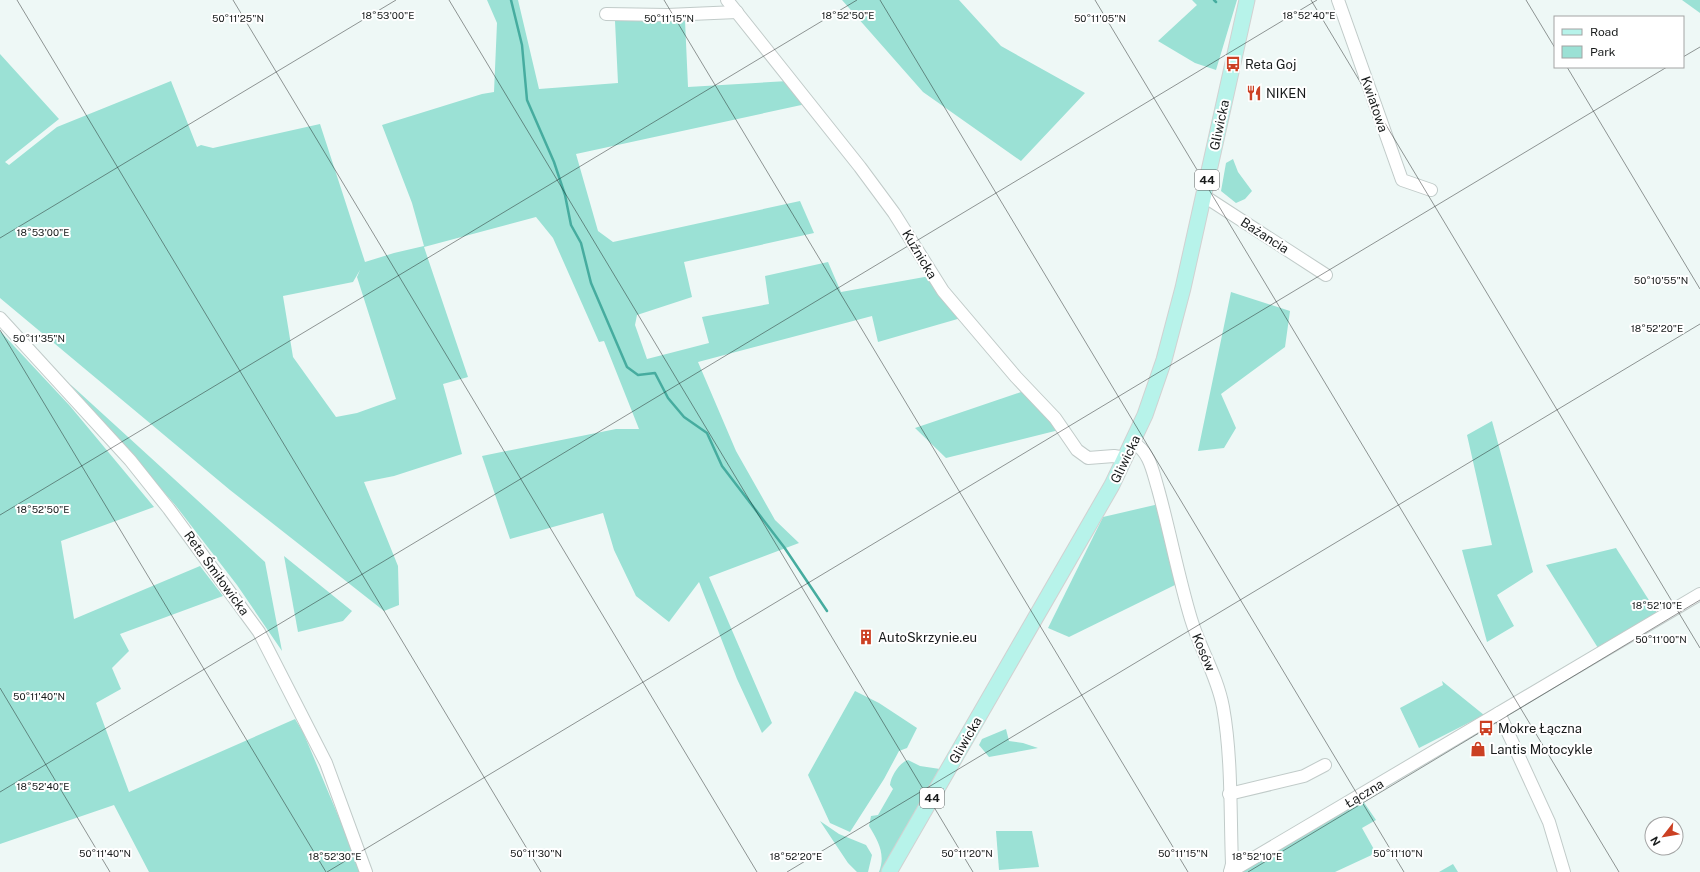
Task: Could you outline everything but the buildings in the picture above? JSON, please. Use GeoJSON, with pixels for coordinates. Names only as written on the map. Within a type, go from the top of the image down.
{"type":"FeatureCollection","features":[{"type":"Feature","properties":{"kind":"main road","name":"Gliwicka"},"geometry":{"type":"LineString","coordinates":[[889,872],[1062,573],[1133,443],[1153,394],[1168,344],[1204,196],[1247,0]]}},
{"type":"Feature","properties":{"kind":"street","name":"Kuźnicka"},"geometry":{"type":"LineString","coordinates":[[727,0],[864,173],[894,214],[943,291],[1016,378],[1055,418],[1077,450],[1088,458],[1114,456],[1126,458]]}},
{"type":"Feature","properties":{"kind":"street","name":"Kwiatowa"},"geometry":{"type":"LineString","coordinates":[[1338,0],[1402,180],[1431,190]]}},
{"type":"Feature","properties":{"kind":"street"},"geometry":{"type":"LineString","coordinates":[[606,14],[667,15],[737,12]]}},
{"type":"Feature","properties":{"kind":"street","name":"Bażancia"},"geometry":{"type":"LineString","coordinates":[[1204,196],[1326,275]]}},
{"type":"Feature","properties":{"kind":"street","name":"Reta Śmiłowicka"},"geometry":{"type":"LineString","coordinates":[[0,318],[130,460],[169,509],[259,632],[326,763],[366,872]]}},
{"type":"Feature","properties":{"kind":"street","name":"Kosów"},"geometry":{"type":"LineString","coordinates":[[1133,443],[1144,450],[1153,476],[1191,619],[1201,647],[1212,669],[1222,706],[1230,794],[1232,864],[1230,872]]}},
{"type":"Feature","properties":{"kind":"street","name":"Łączna"},"geometry":{"type":"LineString","coordinates":[[1230,872],[1700,594]]}},
{"type":"Feature","properties":{"kind":"street"},"geometry":{"type":"LineString","coordinates":[[1499,713],[1549,822],[1564,872]]}},
{"type":"Feature","properties":{"kind":"street"},"geometry":{"type":"LineString","coordinates":[[1230,794],[1304,776],[1325,765]]}},
{"type":"Feature","properties":{"kind":"green space"},"geometry":{"type":"Polygon","coordinates":[[[487,0],[518,0],[539,89],[618,83],[615,21],[685,20],[688,87],[788,81],[806,104],[576,154],[598,231],[613,242],[800,201],[814,233],[684,262],[692,297],[637,315],[635,325],[647,359],[709,343],[702,317],[769,304],[765,276],[828,262],[841,292],[930,276],[961,318],[878,342],[872,316],[698,362],[736,451],[775,520],[799,543],[709,577],[772,723],[762,733],[737,679],[699,582],[669,622],[636,596],[614,550],[603,513],[510,539],[482,456],[616,429],[639,429],[604,341],[599,342],[553,238],[536,217],[424,247],[468,377],[443,384],[462,454],[394,476],[364,482],[398,566],[399,605],[384,611],[230,490],[0,298],[0,54],[59,119],[5,162],[9,165],[57,127],[171,81],[197,147],[201,145],[213,148],[320,124],[365,262],[424,246],[412,203],[382,125],[482,94],[494,92],[497,23],[487,0]],[[360,270],[353,282],[283,296],[293,357],[336,417],[357,413],[396,399],[357,277],[360,270]]]}},
{"type":"Feature","properties":{"kind":"green space"},"geometry":{"type":"Polygon","coordinates":[[[842,0],[959,0],[1001,46],[1085,93],[1021,161],[923,92],[842,0]]]}},
{"type":"Feature","properties":{"kind":"green space"},"geometry":{"type":"Polygon","coordinates":[[[1192,0],[1237,0],[1216,70],[1195,63],[1158,41],[1197,5],[1192,0]]]}},
{"type":"Feature","properties":{"kind":"green space"},"geometry":{"type":"Polygon","coordinates":[[[1682,0],[1700,0],[1700,13],[1682,0]]]}},
{"type":"Feature","properties":{"kind":"green space"},"geometry":{"type":"Polygon","coordinates":[[[1233,159],[1238,172],[1252,191],[1245,199],[1236,203],[1221,191],[1226,163],[1233,159]]]}},
{"type":"Feature","properties":{"kind":"green space"},"geometry":{"type":"Polygon","coordinates":[[[1231,292],[1290,311],[1285,347],[1221,394],[1236,428],[1224,448],[1198,451],[1231,292]]]}},
{"type":"Feature","properties":{"kind":"green space"},"geometry":{"type":"Polygon","coordinates":[[[0,331],[70,406],[154,507],[61,541],[74,619],[200,566],[223,596],[120,634],[129,651],[112,668],[121,689],[96,703],[129,792],[295,719],[303,732],[356,858],[360,872],[149,872],[114,805],[0,844],[0,331]]]}},
{"type":"Feature","properties":{"kind":"green space"},"geometry":{"type":"Polygon","coordinates":[[[70,384],[265,562],[282,651],[237,585],[176,506],[70,384]]]}},
{"type":"Feature","properties":{"kind":"green space"},"geometry":{"type":"Polygon","coordinates":[[[1024,391],[1059,430],[946,458],[915,428],[1024,391]]]}},
{"type":"Feature","properties":{"kind":"green space"},"geometry":{"type":"Polygon","coordinates":[[[1492,421],[1533,572],[1497,595],[1514,626],[1487,642],[1462,550],[1492,545],[1467,435],[1492,421]]]}},
{"type":"Feature","properties":{"kind":"green space"},"geometry":{"type":"Polygon","coordinates":[[[1159,504],[1177,584],[1069,637],[1048,628],[1103,517],[1159,504]]]}},
{"type":"Feature","properties":{"kind":"green space"},"geometry":{"type":"Polygon","coordinates":[[[1616,548],[1657,613],[1598,648],[1546,565],[1616,548]]]}},
{"type":"Feature","properties":{"kind":"green space"},"geometry":{"type":"Polygon","coordinates":[[[284,556],[352,611],[343,621],[298,632],[284,556]]]}},
{"type":"Feature","properties":{"kind":"green space"},"geometry":{"type":"Polygon","coordinates":[[[1442,681],[1484,715],[1419,748],[1400,708],[1443,685],[1442,681]]]}},
{"type":"Feature","properties":{"kind":"green space"},"geometry":{"type":"Polygon","coordinates":[[[855,691],[879,703],[917,728],[907,748],[899,751],[884,779],[850,832],[830,823],[808,775],[855,691]]]}},
{"type":"Feature","properties":{"kind":"green space"},"geometry":{"type":"Polygon","coordinates":[[[1006,729],[1009,741],[1023,743],[1038,748],[989,757],[979,745],[982,739],[1006,729]]]}},
{"type":"Feature","properties":{"kind":"green space"},"geometry":{"type":"Polygon","coordinates":[[[908,760],[920,766],[940,770],[882,872],[879,872],[882,859],[878,842],[869,826],[871,816],[878,815],[893,789],[890,785],[894,774],[902,764],[908,760]]]}},
{"type":"Feature","properties":{"kind":"green space"},"geometry":{"type":"Polygon","coordinates":[[[1363,801],[1376,820],[1362,828],[1376,853],[1335,872],[1239,872],[1363,801]]]}},
{"type":"Feature","properties":{"kind":"green space"},"geometry":{"type":"Polygon","coordinates":[[[820,821],[839,834],[866,845],[872,855],[868,872],[857,872],[848,863],[820,821]]]}},
{"type":"Feature","properties":{"kind":"green space"},"geometry":{"type":"Polygon","coordinates":[[[996,831],[1032,831],[1039,867],[999,870],[996,831]]]}},
{"type":"Feature","properties":{"kind":"green space"},"geometry":{"type":"Polygon","coordinates":[[[1453,864],[1458,872],[1439,872],[1453,864]]]}},
{"type":"Feature","properties":{"kind":"waterway"},"geometry":{"type":"LineString","coordinates":[[511,0],[522,45],[527,100],[554,162],[565,195],[571,225],[581,243],[591,283],[627,367],[638,375],[655,373],[668,398],[684,417],[707,433],[722,466],[784,547],[827,611]]}},
{"type":"Feature","properties":{"kind":"place","name":"Reta Goj"},"geometry":{"type":"Point","coordinates":[1233,64]}},
{"type":"Feature","properties":{"kind":"place","name":"NIKEN"},"geometry":{"type":"Point","coordinates":[1254,93]}},
{"type":"Feature","properties":{"kind":"place","name":"AutoSkrzynie.eu"},"geometry":{"type":"Point","coordinates":[866,637]}},
{"type":"Feature","properties":{"kind":"place","name":"Mokre Łączna"},"geometry":{"type":"Point","coordinates":[1486,728]}},
{"type":"Feature","properties":{"kind":"place","name":"Lantis Motocykle"},"geometry":{"type":"Point","coordinates":[1478,749]}}]}
